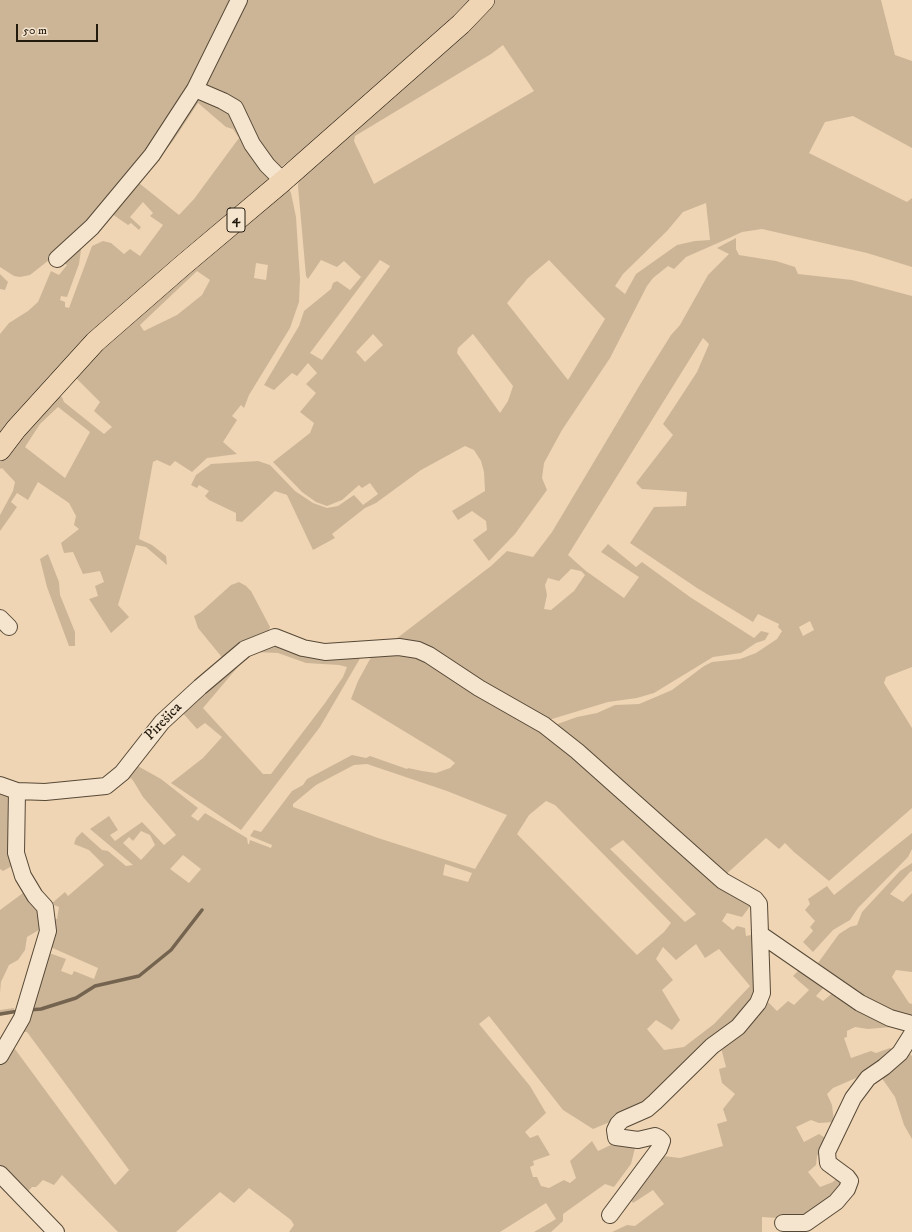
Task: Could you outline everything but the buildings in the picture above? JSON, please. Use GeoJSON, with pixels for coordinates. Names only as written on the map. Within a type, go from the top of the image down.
{"type":"FeatureCollection","features":[{"type":"Feature","properties":{"kind":"main road","name":"4"},"geometry":{"type":"LineString","coordinates":[[0,450],[16,429],[95,342],[283,181],[461,24],[484,0]]}},
{"type":"Feature","properties":{"kind":"street"},"geometry":{"type":"LineString","coordinates":[[56,259],[92,227],[152,155],[195,89],[239,0]]}},
{"type":"Feature","properties":{"kind":"street"},"geometry":{"type":"LineString","coordinates":[[195,89],[223,100],[235,108],[252,144],[267,166],[283,181]]}},
{"type":"Feature","properties":{"kind":"street","name":"Pirešica"},"geometry":{"type":"LineString","coordinates":[[0,785],[17,791],[45,792],[106,786],[122,772],[162,722],[245,649],[275,638],[284,639],[303,648],[325,652],[399,647],[418,650],[429,655],[479,688],[544,725],[595,767],[723,881],[755,899],[759,904],[762,993],[753,1012],[738,1027],[712,1046],[647,1109],[622,1120],[618,1124],[615,1130],[616,1137],[638,1140],[655,1136],[662,1141],[659,1149],[610,1215]]}},
{"type":"Feature","properties":{"kind":"street"},"geometry":{"type":"LineString","coordinates":[[0,1056],[22,1018],[48,931],[45,907],[22,876],[16,853],[17,791]]}},
{"type":"Feature","properties":{"kind":"street"},"geometry":{"type":"LineString","coordinates":[[760,934],[860,1003],[890,1018],[912,1024]]}},
{"type":"Feature","properties":{"kind":"street"},"geometry":{"type":"LineString","coordinates":[[783,1223],[806,1223],[836,1202],[847,1189],[850,1181],[828,1163],[826,1152],[853,1098],[868,1078],[884,1068],[900,1053],[912,1034]]}},
{"type":"Feature","properties":{"kind":"street"},"geometry":{"type":"LineString","coordinates":[[0,1174],[56,1232]]}},
{"type":"Feature","properties":{"kind":"shaded area"},"geometry":{"type":"Polygon","coordinates":[[[0,0],[235,0],[166,129],[68,245],[30,275],[20,277],[14,276],[0,267],[0,0]]]}},
{"type":"Feature","properties":{"kind":"shaded area"},"geometry":{"type":"Polygon","coordinates":[[[244,0],[473,0],[302,151],[278,169],[204,82],[244,0]]]}},
{"type":"Feature","properties":{"kind":"shaded area"},"geometry":{"type":"Polygon","coordinates":[[[494,0],[881,0],[895,55],[912,61],[912,148],[853,116],[825,122],[809,153],[907,202],[912,198],[912,267],[867,253],[762,229],[742,232],[686,257],[674,269],[668,266],[653,278],[647,286],[610,358],[562,430],[544,463],[542,478],[547,490],[515,534],[489,561],[473,540],[487,530],[486,521],[472,511],[458,520],[452,511],[485,491],[484,472],[481,461],[474,450],[465,446],[421,470],[376,503],[365,508],[332,534],[335,538],[313,550],[287,495],[275,491],[242,522],[236,521],[236,513],[209,500],[205,496],[209,491],[199,485],[197,488],[191,485],[196,475],[211,464],[258,461],[270,465],[295,491],[313,503],[327,508],[338,506],[354,495],[363,505],[378,494],[370,483],[362,488],[359,485],[342,500],[327,506],[316,502],[302,492],[273,462],[310,433],[314,423],[300,412],[316,393],[306,384],[317,373],[308,363],[297,376],[292,373],[274,390],[264,385],[299,326],[304,311],[331,289],[333,283],[337,281],[350,290],[361,277],[344,261],[337,267],[321,260],[308,279],[306,276],[298,186],[299,177],[494,0]],[[503,45],[491,54],[355,136],[354,141],[374,184],[534,91],[503,45]],[[706,203],[683,212],[667,231],[623,274],[615,286],[625,294],[636,274],[677,245],[695,241],[710,240],[706,203]],[[380,260],[310,353],[322,360],[390,266],[380,260]],[[549,260],[528,278],[507,303],[568,380],[605,319],[549,260]],[[373,334],[356,352],[365,362],[383,345],[373,334]],[[473,334],[458,348],[457,353],[500,413],[508,401],[513,386],[473,334]]]}},
{"type":"Feature","properties":{"kind":"shaded area"},"geometry":{"type":"Polygon","coordinates":[[[194,100],[217,102],[226,107],[269,176],[267,181],[175,257],[116,311],[0,438],[0,334],[9,323],[28,311],[38,302],[51,271],[59,275],[67,265],[60,261],[80,244],[81,250],[79,264],[67,297],[61,296],[60,300],[65,302],[65,307],[69,308],[92,246],[103,241],[111,243],[124,254],[130,249],[140,256],[163,225],[150,216],[153,213],[143,202],[130,217],[141,227],[139,230],[131,223],[128,225],[112,214],[194,100]],[[198,103],[173,141],[139,183],[179,215],[194,199],[239,138],[233,129],[226,127],[198,103]]]}},
{"type":"Feature","properties":{"kind":"shaded area"},"geometry":{"type":"Polygon","coordinates":[[[288,187],[291,193],[296,217],[300,279],[299,302],[290,328],[249,395],[244,408],[241,405],[232,416],[237,420],[223,442],[237,454],[207,458],[192,472],[175,461],[170,466],[157,460],[153,462],[139,539],[152,545],[166,556],[167,565],[146,547],[136,545],[118,605],[129,617],[111,633],[89,599],[98,596],[95,586],[104,582],[100,571],[83,574],[73,552],[64,553],[61,543],[79,529],[74,525],[76,516],[69,503],[38,482],[28,500],[17,493],[11,502],[17,507],[0,531],[0,515],[13,491],[15,482],[2,468],[0,469],[0,461],[56,395],[62,397],[64,402],[104,434],[112,427],[94,411],[100,402],[74,376],[112,334],[288,187]],[[256,263],[254,278],[266,280],[268,265],[256,263]],[[197,271],[140,325],[144,331],[177,315],[202,295],[210,280],[197,271]],[[58,407],[40,424],[25,447],[65,478],[90,432],[58,407]]]}},
{"type":"Feature","properties":{"kind":"shaded area"},"geometry":{"type":"Polygon","coordinates":[[[736,238],[736,249],[739,255],[776,261],[795,267],[798,274],[852,280],[912,296],[912,667],[886,677],[884,683],[912,728],[912,808],[829,881],[785,843],[779,849],[766,838],[722,878],[549,727],[577,717],[597,713],[615,705],[639,704],[672,690],[704,666],[712,662],[740,659],[756,653],[777,639],[782,631],[778,627],[779,624],[758,614],[753,622],[697,588],[630,543],[654,507],[686,506],[687,492],[642,489],[636,483],[673,435],[663,424],[697,372],[709,344],[703,338],[568,555],[586,571],[624,598],[639,577],[601,552],[608,544],[636,567],[642,562],[690,597],[754,638],[761,631],[769,633],[765,640],[756,643],[741,653],[713,657],[654,693],[637,698],[608,702],[542,722],[392,642],[491,566],[507,551],[533,557],[552,532],[641,383],[671,335],[680,325],[708,275],[729,254],[717,248],[736,238]],[[571,569],[559,581],[548,578],[545,585],[547,595],[544,609],[551,610],[574,591],[585,575],[581,571],[571,569]],[[810,621],[799,627],[803,636],[814,630],[810,621]]]}},
{"type":"Feature","properties":{"kind":"shaded area"},"geometry":{"type":"Polygon","coordinates":[[[0,274],[8,282],[5,290],[0,289],[0,274]]]}},
{"type":"Feature","properties":{"kind":"shaded area"},"geometry":{"type":"Polygon","coordinates":[[[48,554],[59,582],[60,595],[75,632],[75,646],[69,646],[47,587],[40,559],[48,554]]]}},
{"type":"Feature","properties":{"kind":"shaded area"},"geometry":{"type":"Polygon","coordinates":[[[239,582],[251,591],[270,627],[268,633],[225,661],[198,628],[194,616],[201,612],[231,585],[239,582]]]}},
{"type":"Feature","properties":{"kind":"shaded area"},"geometry":{"type":"Polygon","coordinates":[[[278,643],[299,651],[316,654],[362,655],[320,727],[241,830],[171,783],[203,758],[222,737],[205,723],[197,729],[180,710],[251,649],[266,644],[278,643]],[[254,652],[248,655],[203,708],[263,774],[271,774],[325,703],[343,677],[347,667],[339,665],[306,663],[278,653],[254,652]]]}},
{"type":"Feature","properties":{"kind":"shaded area"},"geometry":{"type":"Polygon","coordinates":[[[408,651],[536,725],[751,905],[742,917],[727,913],[722,921],[733,930],[737,926],[745,928],[746,936],[756,934],[754,1004],[651,1105],[593,1129],[563,1110],[489,1016],[479,1024],[530,1086],[546,1113],[525,1132],[530,1138],[538,1135],[550,1155],[533,1161],[534,1165],[530,1167],[533,1177],[537,1177],[541,1186],[549,1188],[564,1180],[570,1183],[576,1178],[570,1161],[592,1141],[598,1151],[617,1142],[636,1144],[631,1164],[614,1187],[605,1184],[563,1214],[563,1221],[551,1232],[534,1232],[556,1219],[546,1203],[500,1232],[289,1232],[294,1225],[291,1220],[249,1188],[234,1203],[220,1192],[176,1232],[118,1232],[62,1175],[54,1185],[43,1180],[36,1187],[32,1187],[25,1195],[0,1170],[0,1064],[12,1045],[115,1185],[129,1170],[27,1032],[20,1032],[44,954],[52,954],[66,959],[61,971],[72,975],[74,971],[94,979],[98,968],[48,946],[50,919],[57,919],[59,907],[51,904],[65,892],[68,896],[104,865],[89,850],[74,844],[76,838],[82,832],[102,850],[108,851],[126,866],[133,865],[90,829],[109,816],[118,830],[110,835],[115,841],[142,822],[164,845],[176,835],[143,797],[131,778],[126,781],[123,779],[136,765],[161,779],[198,808],[191,816],[198,821],[205,813],[247,838],[248,844],[250,840],[271,848],[272,845],[250,836],[254,830],[261,832],[292,791],[303,785],[307,779],[352,755],[366,758],[370,756],[407,769],[436,773],[450,768],[455,763],[450,759],[351,699],[358,681],[370,659],[378,653],[408,651]],[[367,764],[354,765],[316,785],[293,804],[293,807],[378,838],[475,869],[507,815],[447,791],[367,764]],[[546,801],[529,815],[517,834],[637,955],[664,932],[671,923],[555,805],[546,801]],[[141,831],[133,841],[129,837],[123,843],[141,860],[155,845],[150,835],[141,831]],[[623,840],[610,849],[685,922],[696,914],[623,840]],[[183,855],[170,869],[189,883],[201,869],[183,855]],[[445,864],[443,875],[468,882],[472,873],[445,864]],[[696,944],[676,960],[663,947],[656,959],[673,980],[662,990],[680,1020],[672,1030],[656,1020],[647,1029],[664,1050],[684,1047],[714,1024],[750,986],[719,949],[705,958],[696,944]]]}},
{"type":"Feature","properties":{"kind":"shaded area"},"geometry":{"type":"Polygon","coordinates":[[[0,788],[10,796],[12,866],[3,871],[0,869],[0,788]]]}},
{"type":"Feature","properties":{"kind":"shaded area"},"geometry":{"type":"Polygon","coordinates":[[[912,833],[912,849],[908,857],[858,908],[850,920],[833,930],[813,952],[803,942],[813,931],[810,927],[815,921],[805,910],[810,904],[808,899],[827,886],[834,895],[912,833]]]}},
{"type":"Feature","properties":{"kind":"shaded area"},"geometry":{"type":"Polygon","coordinates":[[[912,863],[912,872],[911,871],[890,894],[903,902],[912,893],[912,972],[896,970],[892,977],[909,1003],[912,1004],[912,1021],[884,1012],[818,963],[839,934],[850,927],[857,925],[862,912],[900,871],[912,863]]]}},
{"type":"Feature","properties":{"kind":"shaded area"},"geometry":{"type":"Polygon","coordinates":[[[27,890],[36,901],[44,927],[27,937],[25,950],[18,960],[9,965],[1,982],[0,993],[0,910],[27,890]]]}},
{"type":"Feature","properties":{"kind":"shaded area"},"geometry":{"type":"Polygon","coordinates":[[[801,968],[826,985],[816,996],[823,1001],[835,991],[891,1021],[891,1027],[868,1029],[855,1027],[847,1031],[847,1037],[844,1038],[851,1058],[871,1051],[876,1053],[890,1048],[896,1053],[870,1072],[833,1088],[827,1094],[832,1105],[834,1122],[819,1123],[811,1120],[796,1127],[804,1142],[819,1134],[827,1139],[817,1156],[816,1165],[808,1172],[820,1187],[833,1182],[839,1175],[845,1186],[806,1220],[762,1217],[762,1232],[612,1232],[627,1225],[635,1226],[664,1204],[653,1190],[633,1203],[627,1195],[655,1155],[680,1158],[723,1146],[717,1124],[727,1121],[723,1109],[735,1094],[722,1083],[719,1069],[726,1067],[720,1044],[763,997],[777,1011],[788,1001],[794,1005],[809,990],[793,976],[801,968]]]}},
{"type":"Feature","properties":{"kind":"shaded area"},"geometry":{"type":"Polygon","coordinates":[[[14,1008],[14,1013],[0,1016],[0,1010],[14,1008]]]}},
{"type":"Feature","properties":{"kind":"shaded area"},"geometry":{"type":"Polygon","coordinates":[[[908,1052],[912,1056],[912,1139],[904,1125],[895,1097],[879,1074],[908,1052]]]}},
{"type":"Feature","properties":{"kind":"waterway"},"geometry":{"type":"LineString","coordinates":[[29,1010],[41,1009],[76,998],[95,986],[139,976],[171,950],[202,910]]}},
{"type":"Feature","properties":{"kind":"waterway"},"geometry":{"type":"LineString","coordinates":[[0,1014],[19,1011]]}}]}
